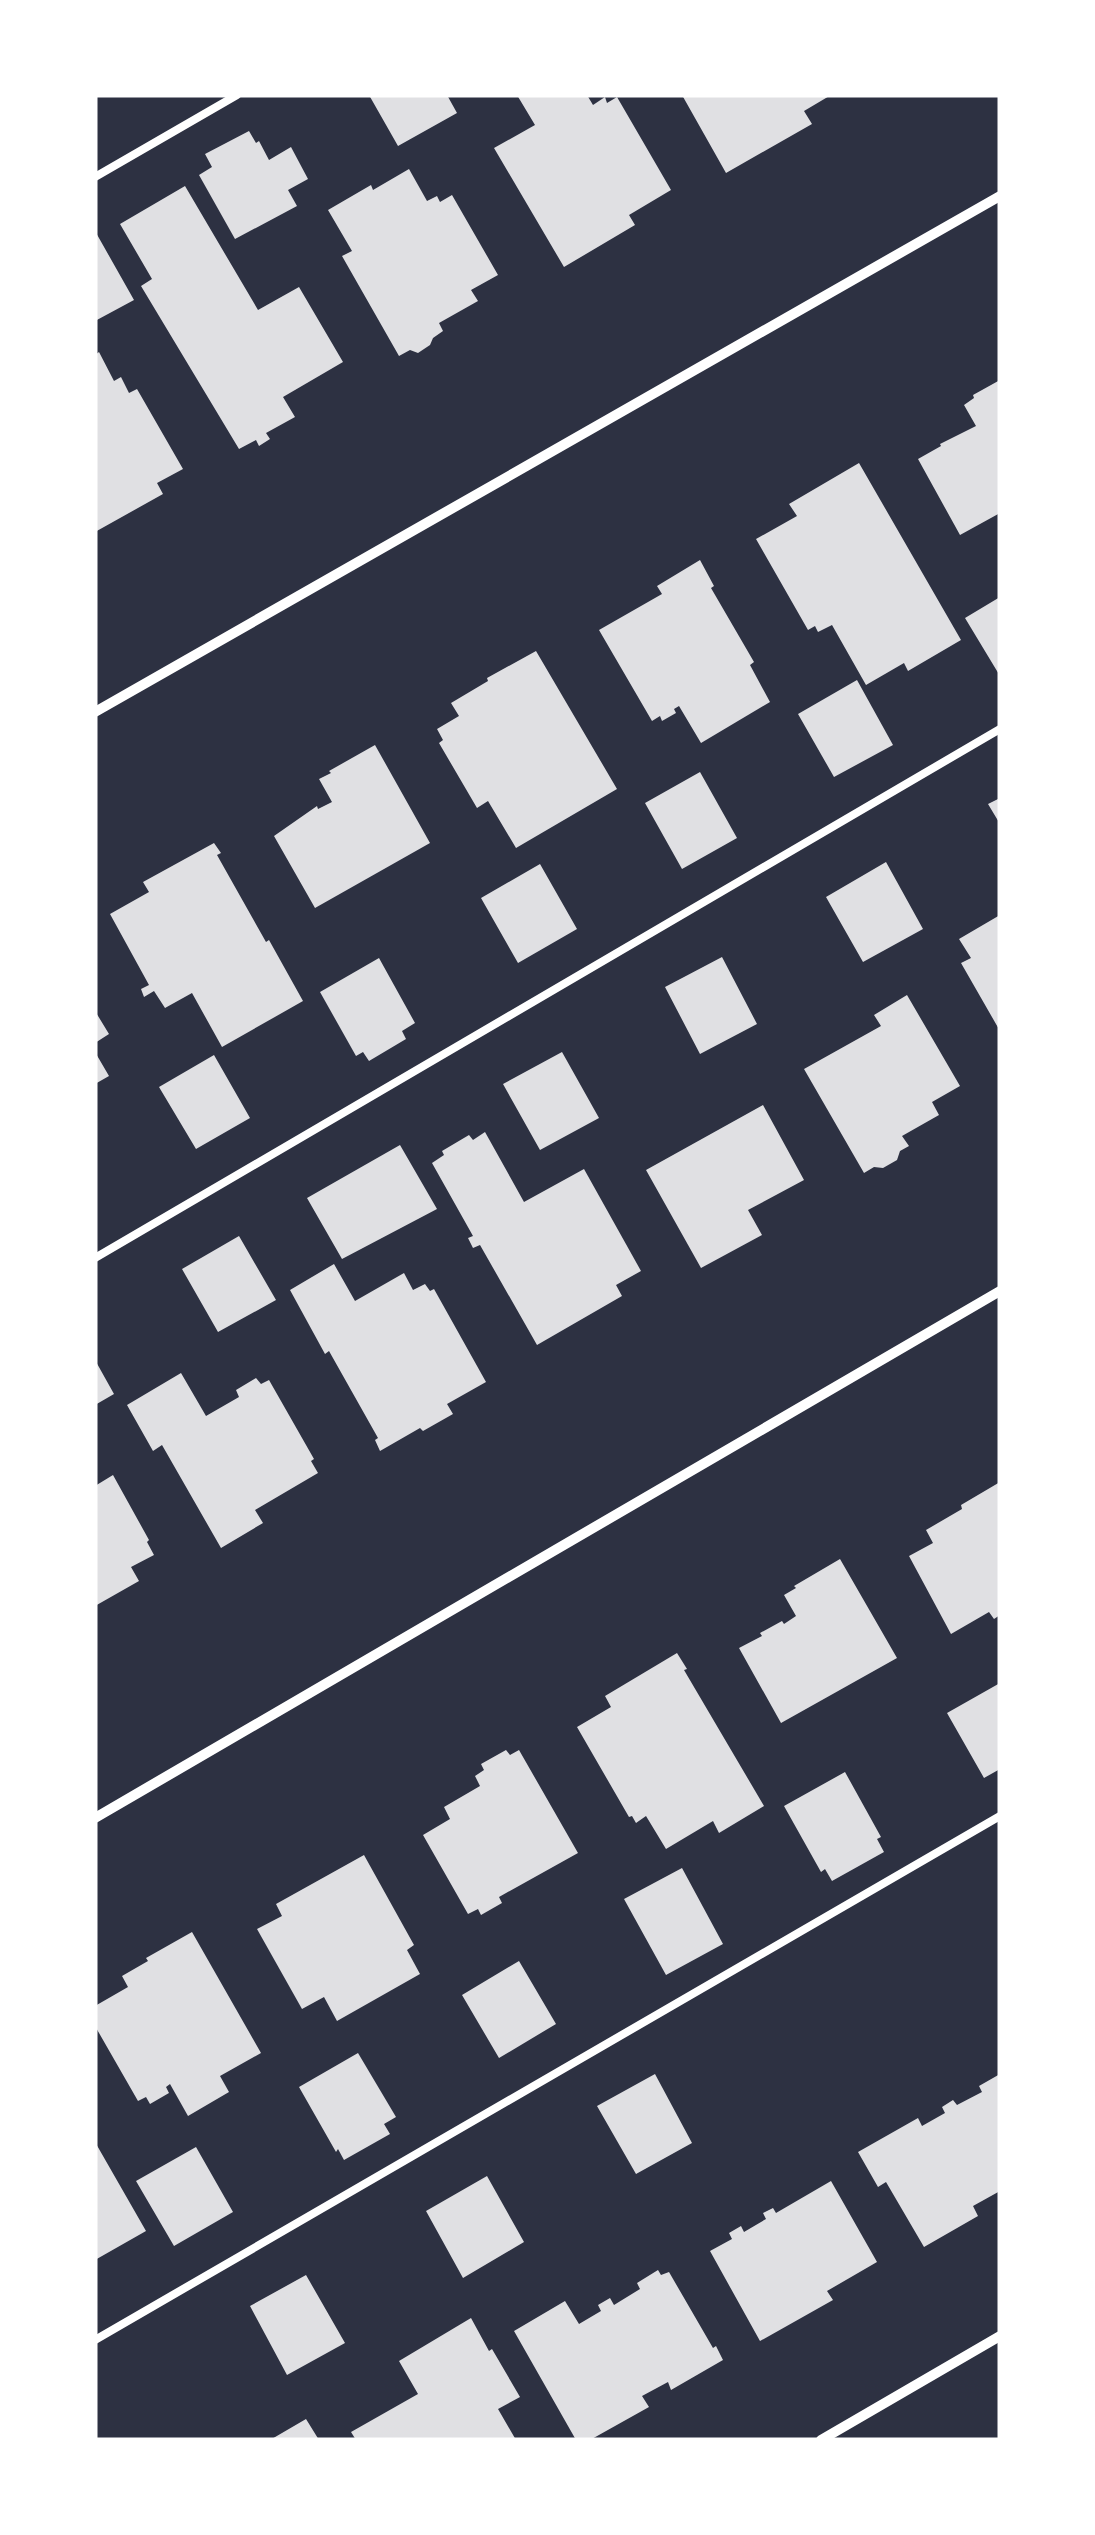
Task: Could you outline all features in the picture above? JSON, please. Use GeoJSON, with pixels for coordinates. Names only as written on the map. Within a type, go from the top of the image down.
{"type":"FeatureCollection","features":[{"type":"Feature","properties":{"kind":"street"},"geometry":{"type":"LineString","coordinates":[[95,712],[1000,196]]}},
{"type":"Feature","properties":{"kind":"street"},"geometry":{"type":"LineString","coordinates":[[95,1818],[1000,1291]]}},
{"type":"Feature","properties":{"kind":"street"},"geometry":{"type":"LineString","coordinates":[[820,2440],[1000,2336]]}},
{"type":"Feature","properties":{"kind":"lane"},"geometry":{"type":"LineString","coordinates":[[95,177],[236,95]]}},
{"type":"Feature","properties":{"kind":"lane"},"geometry":{"type":"LineString","coordinates":[[95,1258],[1000,729]]}},
{"type":"Feature","properties":{"kind":"lane"},"geometry":{"type":"LineString","coordinates":[[95,2340],[1000,1816]]}},
{"type":"Feature","properties":{"kind":"building"},"geometry":{"type":"Polygon","coordinates":[[[369,95],[447,95],[457,113],[398,146],[369,95]]]}},
{"type":"Feature","properties":{"kind":"building"},"geometry":{"type":"Polygon","coordinates":[[[517,95],[587,95],[593,105],[605,97],[607,103],[617,97],[671,190],[629,215],[635,225],[564,267],[494,148],[535,125],[517,95]]]}},
{"type":"Feature","properties":{"kind":"building"},"geometry":{"type":"Polygon","coordinates":[[[682,95],[831,95],[804,111],[812,124],[726,173],[682,95]]]}},
{"type":"Feature","properties":{"kind":"building"},"geometry":{"type":"Polygon","coordinates":[[[249,131],[269,160],[291,147],[308,179],[288,190],[297,206],[235,239],[199,175],[212,167],[205,154],[249,131]]]}},
{"type":"Feature","properties":{"kind":"building"},"geometry":{"type":"Polygon","coordinates":[[[409,169],[427,201],[437,196],[440,202],[452,195],[498,275],[471,290],[478,301],[439,323],[443,331],[430,345],[418,353],[410,350],[399,356],[342,256],[352,251],[328,210],[409,169]]]}},
{"type":"Feature","properties":{"kind":"building"},"geometry":{"type":"Polygon","coordinates":[[[185,186],[258,310],[299,287],[343,362],[283,397],[295,417],[266,433],[270,439],[259,446],[256,440],[239,449],[141,286],[152,279],[120,224],[185,186]]]}},
{"type":"Feature","properties":{"kind":"building"},"geometry":{"type":"Polygon","coordinates":[[[95,231],[134,300],[95,321],[95,231]]]}},
{"type":"Feature","properties":{"kind":"building"},"geometry":{"type":"Polygon","coordinates":[[[99,352],[114,381],[121,377],[129,393],[137,389],[183,469],[157,483],[163,494],[95,532],[95,355],[99,352]]]}},
{"type":"Feature","properties":{"kind":"building"},"geometry":{"type":"Polygon","coordinates":[[[1000,380],[1000,513],[960,535],[918,459],[976,426],[964,405],[973,395],[1000,380]]]}},
{"type":"Feature","properties":{"kind":"building"},"geometry":{"type":"Polygon","coordinates":[[[859,463],[961,640],[908,671],[904,663],[866,685],[832,625],[818,632],[815,626],[808,630],[756,539],[797,516],[789,504],[859,463]]]}},
{"type":"Feature","properties":{"kind":"building"},"geometry":{"type":"Polygon","coordinates":[[[700,560],[714,586],[711,588],[754,662],[750,665],[770,702],[701,743],[679,706],[674,709],[676,713],[662,721],[660,716],[652,721],[599,630],[662,594],[657,586],[700,560]]]}},
{"type":"Feature","properties":{"kind":"building"},"geometry":{"type":"Polygon","coordinates":[[[1000,597],[1000,676],[965,618],[1000,597]]]}},
{"type":"Feature","properties":{"kind":"building"},"geometry":{"type":"Polygon","coordinates":[[[536,651],[617,789],[516,848],[488,801],[477,808],[439,743],[443,740],[437,729],[459,716],[451,703],[536,651]]]}},
{"type":"Feature","properties":{"kind":"building"},"geometry":{"type":"Polygon","coordinates":[[[857,680],[893,745],[834,777],[798,714],[857,680]]]}},
{"type":"Feature","properties":{"kind":"building"},"geometry":{"type":"Polygon","coordinates":[[[375,745],[430,843],[315,908],[274,836],[317,806],[318,809],[332,802],[319,779],[375,745]]]}},
{"type":"Feature","properties":{"kind":"building"},"geometry":{"type":"Polygon","coordinates":[[[700,772],[737,838],[682,869],[645,803],[700,772]]]}},
{"type":"Feature","properties":{"kind":"building"},"geometry":{"type":"Polygon","coordinates":[[[1000,798],[1000,824],[988,804],[1000,798]]]}},
{"type":"Feature","properties":{"kind":"building"},"geometry":{"type":"Polygon","coordinates":[[[214,843],[266,942],[269,940],[303,1001],[222,1047],[192,993],[165,1008],[154,991],[144,997],[141,989],[149,985],[110,914],[149,892],[143,882],[214,843]]]}},
{"type":"Feature","properties":{"kind":"building"},"geometry":{"type":"Polygon","coordinates":[[[886,862],[923,929],[863,962],[826,897],[886,862]]]}},
{"type":"Feature","properties":{"kind":"building"},"geometry":{"type":"Polygon","coordinates":[[[540,864],[577,929],[518,963],[481,898],[540,864]]]}},
{"type":"Feature","properties":{"kind":"building"},"geometry":{"type":"Polygon","coordinates":[[[1000,915],[1000,1031],[961,963],[971,958],[959,939],[1000,915]]]}},
{"type":"Feature","properties":{"kind":"building"},"geometry":{"type":"Polygon","coordinates":[[[722,957],[757,1024],[700,1054],[665,987],[722,957]]]}},
{"type":"Feature","properties":{"kind":"building"},"geometry":{"type":"Polygon","coordinates":[[[379,958],[415,1023],[402,1031],[406,1039],[369,1061],[363,1052],[356,1056],[320,992],[379,958]]]}},
{"type":"Feature","properties":{"kind":"building"},"geometry":{"type":"Polygon","coordinates":[[[907,995],[960,1086],[932,1102],[939,1115],[902,1136],[909,1146],[900,1151],[897,1160],[864,1173],[804,1069],[881,1026],[874,1015],[907,995]]]}},
{"type":"Feature","properties":{"kind":"building"},"geometry":{"type":"Polygon","coordinates":[[[95,1011],[109,1034],[95,1043],[95,1011]]]}},
{"type":"Feature","properties":{"kind":"building"},"geometry":{"type":"Polygon","coordinates":[[[95,1052],[109,1076],[95,1084],[95,1052]]]}},
{"type":"Feature","properties":{"kind":"building"},"geometry":{"type":"Polygon","coordinates":[[[562,1052],[599,1118],[540,1150],[503,1084],[562,1052]]]}},
{"type":"Feature","properties":{"kind":"building"},"geometry":{"type":"Polygon","coordinates":[[[214,1055],[250,1118],[196,1149],[159,1087],[214,1055]]]}},
{"type":"Feature","properties":{"kind":"building"},"geometry":{"type":"Polygon","coordinates":[[[763,1105],[804,1180],[748,1210],[762,1235],[701,1268],[646,1170],[763,1105]]]}},
{"type":"Feature","properties":{"kind":"building"},"geometry":{"type":"Polygon","coordinates":[[[485,1132],[524,1202],[584,1169],[641,1271],[616,1285],[622,1296],[537,1345],[480,1245],[473,1248],[468,1238],[473,1236],[432,1163],[444,1155],[442,1151],[469,1135],[473,1140],[485,1132]]]}},
{"type":"Feature","properties":{"kind":"building"},"geometry":{"type":"Polygon","coordinates":[[[400,1145],[437,1209],[342,1259],[307,1198],[400,1145]]]}},
{"type":"Feature","properties":{"kind":"building"},"geometry":{"type":"Polygon","coordinates":[[[239,1236],[276,1300],[218,1332],[182,1269],[239,1236]]]}},
{"type":"Feature","properties":{"kind":"building"},"geometry":{"type":"Polygon","coordinates":[[[334,1264],[355,1301],[404,1273],[413,1290],[425,1284],[430,1291],[434,1289],[486,1382],[447,1404],[453,1414],[380,1451],[375,1440],[378,1438],[290,1290],[334,1264]]]}},
{"type":"Feature","properties":{"kind":"building"},"geometry":{"type":"Polygon","coordinates":[[[95,1360],[114,1394],[95,1405],[95,1360]]]}},
{"type":"Feature","properties":{"kind":"building"},"geometry":{"type":"Polygon","coordinates":[[[181,1373],[206,1416],[239,1397],[236,1390],[256,1378],[261,1384],[269,1380],[318,1473],[255,1510],[263,1523],[221,1548],[162,1445],[153,1451],[127,1405],[181,1373]]]}},
{"type":"Feature","properties":{"kind":"building"},"geometry":{"type":"Polygon","coordinates":[[[113,1475],[154,1555],[131,1567],[139,1581],[95,1606],[95,1486],[113,1475]]]}},
{"type":"Feature","properties":{"kind":"building"},"geometry":{"type":"Polygon","coordinates":[[[1000,1482],[1000,1615],[994,1619],[989,1612],[951,1634],[909,1556],[933,1543],[926,1530],[1000,1482]]]}},
{"type":"Feature","properties":{"kind":"building"},"geometry":{"type":"Polygon","coordinates":[[[840,1559],[897,1658],[781,1723],[739,1648],[796,1616],[784,1595],[840,1559]]]}},
{"type":"Feature","properties":{"kind":"building"},"geometry":{"type":"Polygon","coordinates":[[[677,1653],[764,1806],[719,1833],[713,1821],[666,1849],[646,1816],[636,1823],[629,1817],[577,1727],[611,1707],[605,1696],[677,1653]]]}},
{"type":"Feature","properties":{"kind":"building"},"geometry":{"type":"Polygon","coordinates":[[[1000,1683],[1000,1769],[984,1778],[947,1713],[1000,1683]]]}},
{"type":"Feature","properties":{"kind":"building"},"geometry":{"type":"Polygon","coordinates":[[[506,1750],[510,1755],[519,1750],[578,1853],[499,1897],[502,1903],[481,1915],[478,1909],[468,1914],[423,1835],[450,1819],[444,1807],[480,1786],[475,1776],[484,1770],[481,1764],[506,1750]]]}},
{"type":"Feature","properties":{"kind":"building"},"geometry":{"type":"Polygon","coordinates":[[[845,1772],[881,1837],[877,1839],[884,1852],[832,1881],[825,1869],[821,1872],[784,1806],[845,1772]]]}},
{"type":"Feature","properties":{"kind":"building"},"geometry":{"type":"Polygon","coordinates":[[[364,1855],[414,1945],[407,1950],[420,1974],[337,2021],[324,1997],[302,2009],[257,1929],[282,1916],[276,1904],[364,1855]]]}},
{"type":"Feature","properties":{"kind":"building"},"geometry":{"type":"Polygon","coordinates":[[[682,1868],[723,1944],[666,1975],[624,1899],[682,1868]]]}},
{"type":"Feature","properties":{"kind":"building"},"geometry":{"type":"Polygon","coordinates":[[[192,1932],[261,2053],[220,2076],[229,2092],[188,2116],[170,2084],[166,2087],[169,2093],[150,2104],[146,2097],[138,2101],[95,2026],[95,2006],[128,1987],[122,1976],[192,1932]]]}},
{"type":"Feature","properties":{"kind":"building"},"geometry":{"type":"Polygon","coordinates":[[[519,1961],[556,2024],[499,2058],[462,1995],[519,1961]]]}},
{"type":"Feature","properties":{"kind":"building"},"geometry":{"type":"Polygon","coordinates":[[[358,2053],[396,2117],[384,2124],[390,2134],[344,2160],[299,2087],[358,2053]]]}},
{"type":"Feature","properties":{"kind":"building"},"geometry":{"type":"Polygon","coordinates":[[[655,2074],[692,2143],[636,2174],[597,2106],[655,2074]]]}},
{"type":"Feature","properties":{"kind":"building"},"geometry":{"type":"Polygon","coordinates":[[[1000,2074],[1000,2191],[973,2206],[978,2216],[924,2247],[886,2182],[878,2187],[858,2152],[918,2118],[922,2126],[945,2113],[942,2107],[953,2100],[957,2105],[982,2092],[979,2086],[1000,2074]]]}},
{"type":"Feature","properties":{"kind":"building"},"geometry":{"type":"Polygon","coordinates":[[[95,2142],[146,2231],[95,2260],[95,2142]]]}},
{"type":"Feature","properties":{"kind":"building"},"geometry":{"type":"Polygon","coordinates":[[[196,2147],[233,2212],[174,2246],[136,2181],[196,2147]]]}},
{"type":"Feature","properties":{"kind":"building"},"geometry":{"type":"Polygon","coordinates":[[[487,2176],[524,2242],[463,2278],[426,2211],[487,2176]]]}},
{"type":"Feature","properties":{"kind":"building"},"geometry":{"type":"Polygon","coordinates":[[[831,2181],[877,2262],[827,2291],[833,2300],[760,2341],[710,2251],[732,2239],[729,2233],[741,2226],[744,2232],[766,2219],[763,2213],[773,2208],[776,2213],[831,2181]]]}},
{"type":"Feature","properties":{"kind":"building"},"geometry":{"type":"Polygon","coordinates":[[[658,2270],[661,2275],[669,2272],[723,2360],[671,2390],[668,2382],[642,2396],[649,2407],[590,2440],[576,2440],[514,2331],[565,2301],[579,2324],[601,2311],[598,2305],[610,2298],[614,2305],[640,2289],[637,2283],[658,2270]]]}},
{"type":"Feature","properties":{"kind":"building"},"geometry":{"type":"Polygon","coordinates":[[[306,2275],[345,2343],[287,2375],[250,2306],[306,2275]]]}},
{"type":"Feature","properties":{"kind":"building"},"geometry":{"type":"Polygon","coordinates":[[[471,2318],[520,2397],[498,2409],[516,2440],[356,2440],[351,2432],[418,2394],[399,2361],[471,2318]]]}},
{"type":"Feature","properties":{"kind":"building"},"geometry":{"type":"Polygon","coordinates":[[[306,2419],[319,2440],[270,2440],[306,2419]]]}}]}
